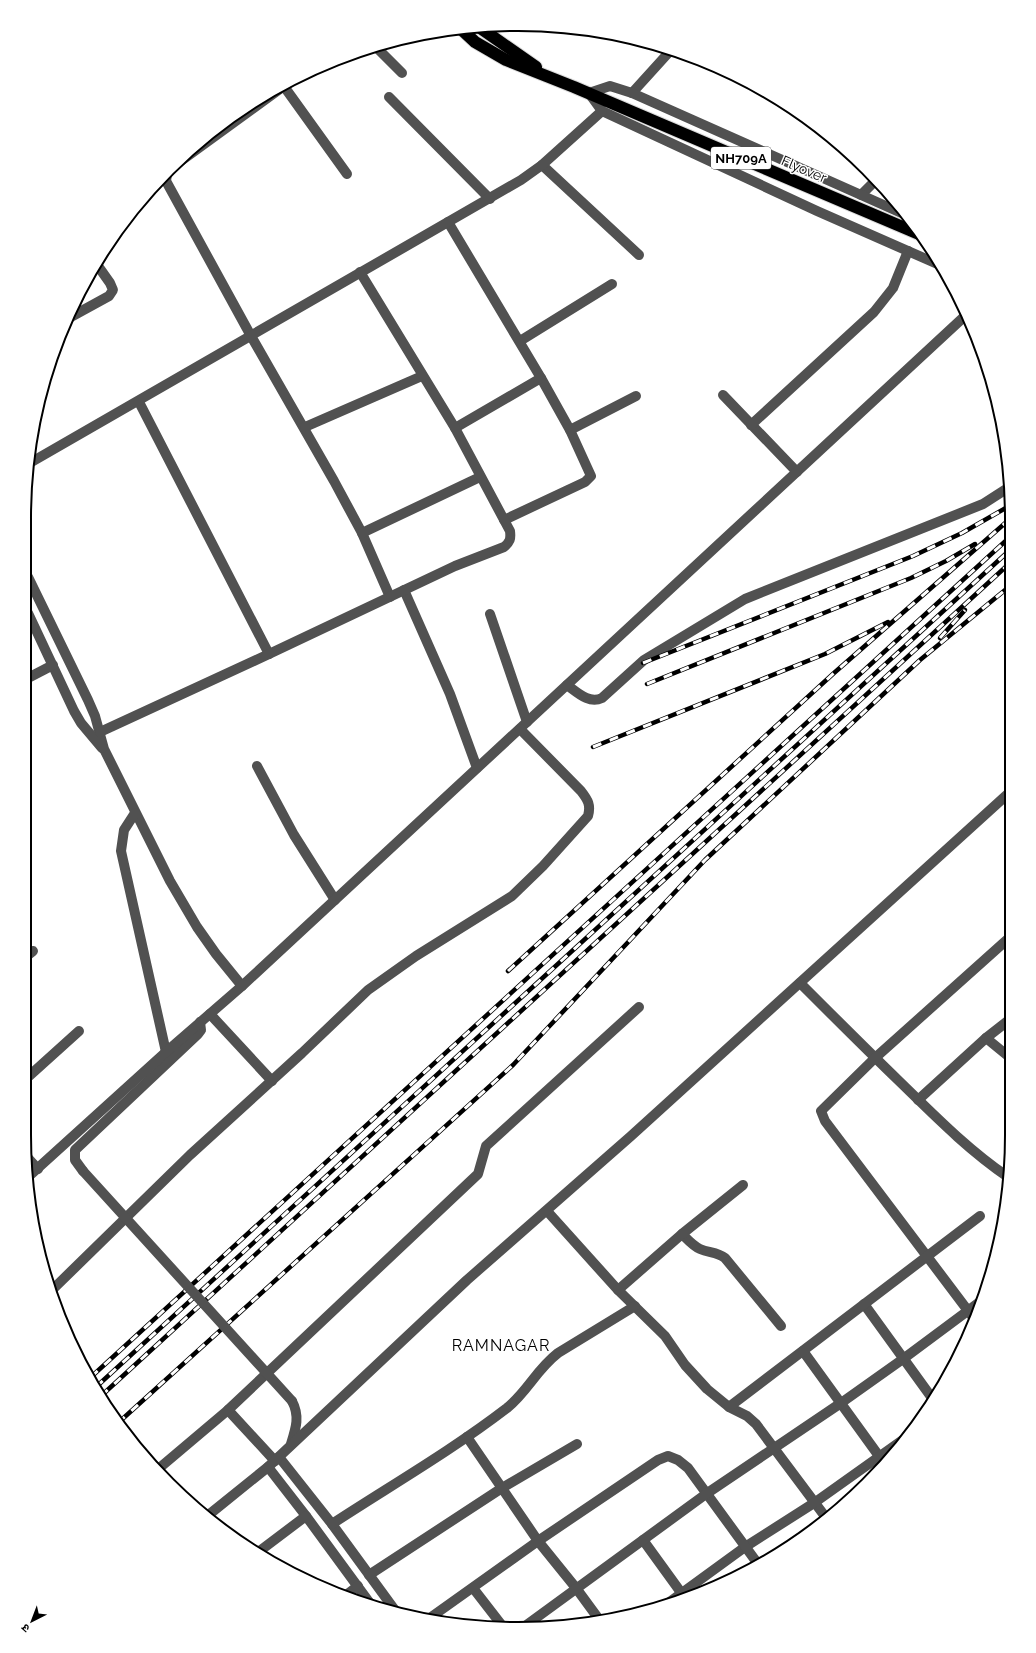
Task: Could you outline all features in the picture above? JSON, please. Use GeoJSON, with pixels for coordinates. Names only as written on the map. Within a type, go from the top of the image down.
{"type":"FeatureCollection","features":[{"type":"Feature","properties":{"kind":"highway","name":"NH709A"},"geometry":{"type":"LineString","coordinates":[[486,32],[549,76]]}},
{"type":"Feature","properties":{"kind":"highway","name":"NH709A"},"geometry":{"type":"LineString","coordinates":[[466,34],[475,42],[506,60],[589,93]]}},
{"type":"Feature","properties":{"kind":"highway","name":"Flyover"},"geometry":{"type":"LineString","coordinates":[[589,93],[603,105],[910,231]]}},
{"type":"Feature","properties":{"kind":"street"},"geometry":{"type":"LineString","coordinates":[[380,51],[402,73]]}},
{"type":"Feature","properties":{"kind":"street"},"geometry":{"type":"LineString","coordinates":[[632,93],[667,55]]}},
{"type":"Feature","properties":{"kind":"street"},"geometry":{"type":"LineString","coordinates":[[589,93],[610,86],[632,93],[895,211]]}},
{"type":"Feature","properties":{"kind":"street"},"geometry":{"type":"LineString","coordinates":[[286,90],[347,174]]}},
{"type":"Feature","properties":{"kind":"street"},"geometry":{"type":"LineString","coordinates":[[389,96],[490,199]]}},
{"type":"Feature","properties":{"kind":"street"},"geometry":{"type":"LineString","coordinates":[[34,460],[139,402],[360,272],[490,199],[542,165],[603,105],[817,211],[932,262]]}},
{"type":"Feature","properties":{"kind":"street"},"geometry":{"type":"LineString","coordinates":[[542,165],[639,255]]}},
{"type":"Feature","properties":{"kind":"street"},"geometry":{"type":"LineString","coordinates":[[166,182],[251,336],[305,427],[362,534],[390,597]]}},
{"type":"Feature","properties":{"kind":"street"},"geometry":{"type":"LineString","coordinates":[[862,195],[872,184]]}},
{"type":"Feature","properties":{"kind":"street"},"geometry":{"type":"LineString","coordinates":[[448,222],[541,378],[570,430],[591,476],[585,482],[504,520]]}},
{"type":"Feature","properties":{"kind":"street"},"geometry":{"type":"LineString","coordinates":[[751,425],[874,312],[893,288],[908,251]]}},
{"type":"Feature","properties":{"kind":"street"},"geometry":{"type":"LineString","coordinates":[[76,314],[109,296],[112,290],[110,283],[100,268]]}},
{"type":"Feature","properties":{"kind":"street"},"geometry":{"type":"LineString","coordinates":[[100,732],[455,566],[504,547],[510,543],[510,531],[455,428],[360,272]]}},
{"type":"Feature","properties":{"kind":"street"},"geometry":{"type":"LineString","coordinates":[[520,341],[612,284]]}},
{"type":"Feature","properties":{"kind":"street"},"geometry":{"type":"LineString","coordinates":[[33,1173],[166,1052],[242,986],[962,319]]}},
{"type":"Feature","properties":{"kind":"street"},"geometry":{"type":"LineString","coordinates":[[305,427],[422,376]]}},
{"type":"Feature","properties":{"kind":"street"},"geometry":{"type":"LineString","coordinates":[[455,428],[541,378]]}},
{"type":"Feature","properties":{"kind":"street"},"geometry":{"type":"LineString","coordinates":[[723,395],[797,472]]}},
{"type":"Feature","properties":{"kind":"street"},"geometry":{"type":"LineString","coordinates":[[570,430],[636,396]]}},
{"type":"Feature","properties":{"kind":"street"},"geometry":{"type":"LineString","coordinates":[[139,402],[269,654]]}},
{"type":"Feature","properties":{"kind":"street"},"geometry":{"type":"LineString","coordinates":[[362,534],[480,477]]}},
{"type":"Feature","properties":{"kind":"street"},"geometry":{"type":"LineString","coordinates":[[567,685],[584,697],[592,700],[602,698],[644,660],[746,600],[983,504],[1004,490]]}},
{"type":"Feature","properties":{"kind":"street"},"geometry":{"type":"LineString","coordinates":[[31,583],[88,700],[100,732],[104,749],[173,887],[197,928],[242,986]]}},
{"type":"Feature","properties":{"kind":"street"},"geometry":{"type":"LineString","coordinates":[[404,590],[450,694],[477,768]]}},
{"type":"Feature","properties":{"kind":"street"},"geometry":{"type":"LineString","coordinates":[[31,616],[43,608]]}},
{"type":"Feature","properties":{"kind":"street"},"geometry":{"type":"LineString","coordinates":[[55,1287],[190,1155],[272,1081],[368,990],[383,978],[512,896],[543,866],[588,816],[588,801],[581,791],[524,725],[490,614]]}},
{"type":"Feature","properties":{"kind":"street"},"geometry":{"type":"LineString","coordinates":[[31,621],[81,723],[104,749]]}},
{"type":"Feature","properties":{"kind":"street"},"geometry":{"type":"LineString","coordinates":[[31,676],[52,665]]}},
{"type":"Feature","properties":{"kind":"street"},"geometry":{"type":"LineString","coordinates":[[257,766],[294,835],[335,900]]}},
{"type":"Feature","properties":{"kind":"street"},"geometry":{"type":"LineString","coordinates":[[211,1513],[274,1461],[467,1280],[547,1211],[1005,797]]}},
{"type":"Feature","properties":{"kind":"street"},"geometry":{"type":"LineString","coordinates":[[135,813],[124,830],[121,851],[166,1052]]}},
{"type":"Feature","properties":{"kind":"street"},"geometry":{"type":"LineString","coordinates":[[971,1314],[822,1116],[821,1111],[875,1058],[1005,942]]}},
{"type":"Feature","properties":{"kind":"street"},"geometry":{"type":"LineString","coordinates":[[800,983],[959,1139],[1003,1174]]}},
{"type":"Feature","properties":{"kind":"street"},"geometry":{"type":"LineString","coordinates":[[162,1466],[228,1410],[478,1174],[486,1146],[639,1007]]}},
{"type":"Feature","properties":{"kind":"street"},"geometry":{"type":"LineString","coordinates":[[210,1014],[272,1081]]}},
{"type":"Feature","properties":{"kind":"street"},"geometry":{"type":"LineString","coordinates":[[200,1022],[201,1030],[198,1034],[75,1150],[76,1160],[83,1171],[292,1401],[296,1409],[297,1424],[290,1446]]}},
{"type":"Feature","properties":{"kind":"street"},"geometry":{"type":"LineString","coordinates":[[918,1100],[986,1038],[1005,1023]]}},
{"type":"Feature","properties":{"kind":"street"},"geometry":{"type":"LineString","coordinates":[[31,1074],[78,1030]]}},
{"type":"Feature","properties":{"kind":"street"},"geometry":{"type":"LineString","coordinates":[[986,1038],[1005,1054]]}},
{"type":"Feature","properties":{"kind":"street"},"geometry":{"type":"LineString","coordinates":[[32,1162],[38,1169]]}},
{"type":"Feature","properties":{"kind":"street"},"geometry":{"type":"LineString","coordinates":[[618,1290],[682,1234],[743,1185]]}},
{"type":"Feature","properties":{"kind":"street"},"geometry":{"type":"LineString","coordinates":[[547,1211],[618,1290],[665,1336],[685,1365],[700,1381],[729,1407],[747,1416],[756,1424],[823,1514]]}},
{"type":"Feature","properties":{"kind":"street"},"geometry":{"type":"LineString","coordinates":[[729,1407],[980,1216]]}},
{"type":"Feature","properties":{"kind":"street"},"geometry":{"type":"LineString","coordinates":[[682,1234],[702,1250],[715,1252],[725,1258],[781,1326]]}},
{"type":"Feature","properties":{"kind":"street"},"geometry":{"type":"LineString","coordinates":[[864,1304],[930,1395]]}},
{"type":"Feature","properties":{"kind":"street"},"geometry":{"type":"LineString","coordinates":[[332,1524],[467,1437],[521,1396],[548,1361],[635,1306]]}},
{"type":"Feature","properties":{"kind":"street"},"geometry":{"type":"LineString","coordinates":[[530,1622],[706,1494],[841,1403],[903,1359],[974,1306]]}},
{"type":"Feature","properties":{"kind":"street"},"geometry":{"type":"LineString","coordinates":[[803,1351],[881,1459]]}},
{"type":"Feature","properties":{"kind":"street"},"geometry":{"type":"LineString","coordinates":[[228,1410],[332,1524],[391,1605]]}},
{"type":"Feature","properties":{"kind":"street"},"geometry":{"type":"LineString","coordinates":[[467,1437],[538,1541],[596,1616]]}},
{"type":"Feature","properties":{"kind":"street"},"geometry":{"type":"LineString","coordinates":[[369,1575],[502,1488],[577,1444]]}},
{"type":"Feature","properties":{"kind":"street"},"geometry":{"type":"LineString","coordinates":[[434,1615],[538,1541],[658,1460],[668,1456],[678,1460],[688,1468],[755,1560]]}},
{"type":"Feature","properties":{"kind":"street"},"geometry":{"type":"LineString","coordinates":[[274,1461],[306,1516],[366,1597]]}},
{"type":"Feature","properties":{"kind":"street"},"geometry":{"type":"LineString","coordinates":[[690,1590],[745,1547],[878,1463]]}},
{"type":"Feature","properties":{"kind":"street"},"geometry":{"type":"LineString","coordinates":[[262,1549],[306,1516]]}},
{"type":"Feature","properties":{"kind":"street"},"geometry":{"type":"LineString","coordinates":[[643,1540],[681,1594]]}},
{"type":"Feature","properties":{"kind":"street"},"geometry":{"type":"LineString","coordinates":[[350,1592],[358,1586]]}},
{"type":"Feature","properties":{"kind":"street"},"geometry":{"type":"LineString","coordinates":[[473,1588],[499,1621]]}},
{"type":"Feature","properties":{"kind":"railway"},"geometry":{"type":"LineString","coordinates":[[643,663],[913,556],[962,533],[1005,509]]}},
{"type":"Feature","properties":{"kind":"railway"},"geometry":{"type":"LineString","coordinates":[[508,971],[834,673],[1005,523]]}},
{"type":"Feature","properties":{"kind":"railway"},"geometry":{"type":"LineString","coordinates":[[94,1374],[1005,541]]}},
{"type":"Feature","properties":{"kind":"railway"},"geometry":{"type":"LineString","coordinates":[[647,684],[911,578],[946,561],[975,544]]}},
{"type":"Feature","properties":{"kind":"railway"},"geometry":{"type":"LineString","coordinates":[[100,1384],[1005,554]]}},
{"type":"Feature","properties":{"kind":"railway"},"geometry":{"type":"LineString","coordinates":[[105,1393],[1005,567]]}},
{"type":"Feature","properties":{"kind":"railway"},"geometry":{"type":"LineString","coordinates":[[123,1419],[513,1065],[705,860],[920,660],[1005,590]]}},
{"type":"Feature","properties":{"kind":"railway"},"geometry":{"type":"LineString","coordinates":[[940,638],[965,610]]}},
{"type":"Feature","properties":{"kind":"railway"},"geometry":{"type":"LineString","coordinates":[[593,747],[825,654],[888,622]]}},
{"type":"Feature","properties":{"kind":"district","name":"RAMNAGAR"},"geometry":{"type":"Point","coordinates":[501,1345]}}]}
